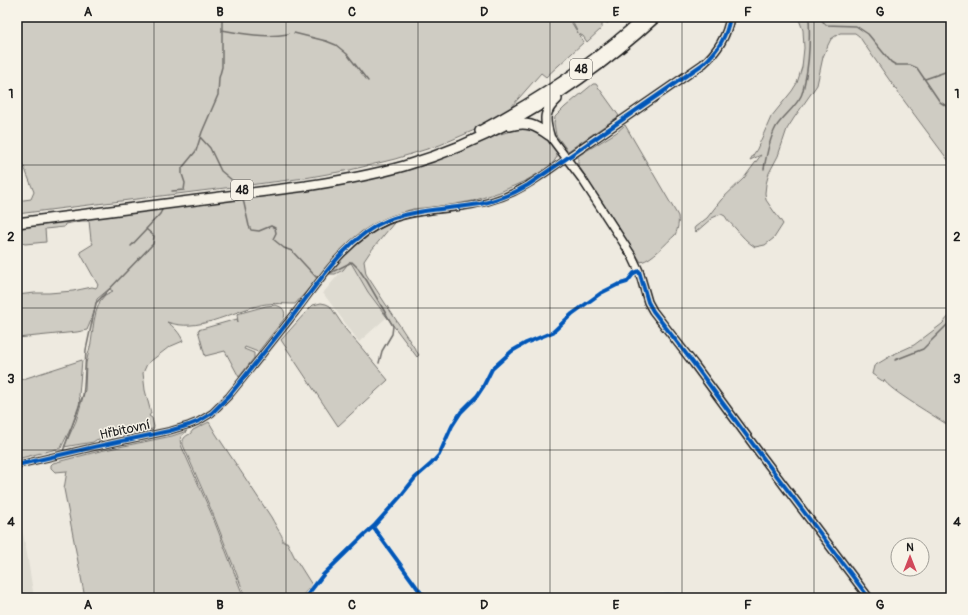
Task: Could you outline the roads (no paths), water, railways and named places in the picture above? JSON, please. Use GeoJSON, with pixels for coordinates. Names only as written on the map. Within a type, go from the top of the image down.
{"type":"FeatureCollection","features":[{"type":"Feature","properties":{"kind":"highway","name":"48"},"geometry":{"type":"LineString","coordinates":[[17,218],[306,182],[374,169],[441,149],[480,131],[552,90],[621,38],[644,17]]}},
{"type":"Feature","properties":{"kind":"highway","name":"48"},"geometry":{"type":"LineString","coordinates":[[489,133],[531,111],[584,77],[614,54],[656,17]]}},
{"type":"Feature","properties":{"kind":"highway","name":"48"},"geometry":{"type":"LineString","coordinates":[[549,135],[545,122],[547,113],[552,104],[567,88]]}},
{"type":"Feature","properties":{"kind":"highway","name":"48"},"geometry":{"type":"LineString","coordinates":[[17,223],[254,193],[347,179],[406,165],[516,124],[526,124],[536,127],[549,135]]}},
{"type":"Feature","properties":{"kind":"main road"},"geometry":{"type":"LineString","coordinates":[[567,158],[703,64],[714,54],[722,42],[730,17]]}},
{"type":"Feature","properties":{"kind":"main road"},"geometry":{"type":"LineString","coordinates":[[549,135],[582,179],[632,256],[648,302],[653,311],[869,598]]}},
{"type":"Feature","properties":{"kind":"street","name":"Hřbitovní"},"geometry":{"type":"LineString","coordinates":[[17,465],[169,431],[199,421],[212,413],[229,396],[327,271],[362,235],[388,220],[423,212],[481,204],[513,194],[567,158]]}},
{"type":"Feature","properties":{"kind":"waterway"},"geometry":{"type":"LineString","coordinates":[[172,191],[184,190],[185,183],[182,168],[196,151],[202,132],[218,95],[219,78],[222,67],[221,17]]}},
{"type":"Feature","properties":{"kind":"waterway"},"geometry":{"type":"LineString","coordinates":[[764,169],[774,131],[782,119],[796,104],[803,91],[809,57],[809,17]]}},
{"type":"Feature","properties":{"kind":"waterway"},"geometry":{"type":"LineString","coordinates":[[819,17],[826,25],[856,26],[868,34],[891,62],[896,65],[910,65],[917,68],[940,102],[951,109]]}},
{"type":"Feature","properties":{"kind":"waterway"},"geometry":{"type":"LineString","coordinates":[[222,30],[263,36],[288,34]]}},
{"type":"Feature","properties":{"kind":"waterway"},"geometry":{"type":"LineString","coordinates":[[294,33],[336,45],[347,54],[368,81]]}},
{"type":"Feature","properties":{"kind":"waterway"},"geometry":{"type":"LineString","coordinates":[[925,79],[951,70]]}},
{"type":"Feature","properties":{"kind":"waterway"},"geometry":{"type":"LineString","coordinates":[[200,137],[210,148],[221,171],[239,186]]}},
{"type":"Feature","properties":{"kind":"waterway"},"geometry":{"type":"LineString","coordinates":[[243,199],[251,230],[259,231],[271,226],[275,228],[276,233],[273,239],[284,248],[292,251],[316,277],[319,277]]}},
{"type":"Feature","properties":{"kind":"waterway"},"geometry":{"type":"LineString","coordinates":[[62,454],[83,395],[86,350],[96,303],[153,244],[154,236],[146,229],[160,214],[163,208]]}},
{"type":"Feature","properties":{"kind":"waterway"},"geometry":{"type":"LineString","coordinates":[[131,246],[146,230]]}},
{"type":"Feature","properties":{"kind":"waterway"},"geometry":{"type":"LineString","coordinates":[[326,275],[352,262],[367,281],[393,326],[392,334],[382,351],[379,363]]}},
{"type":"Feature","properties":{"kind":"waterway"},"geometry":{"type":"LineString","coordinates":[[895,360],[923,349],[951,321]]}}]}
